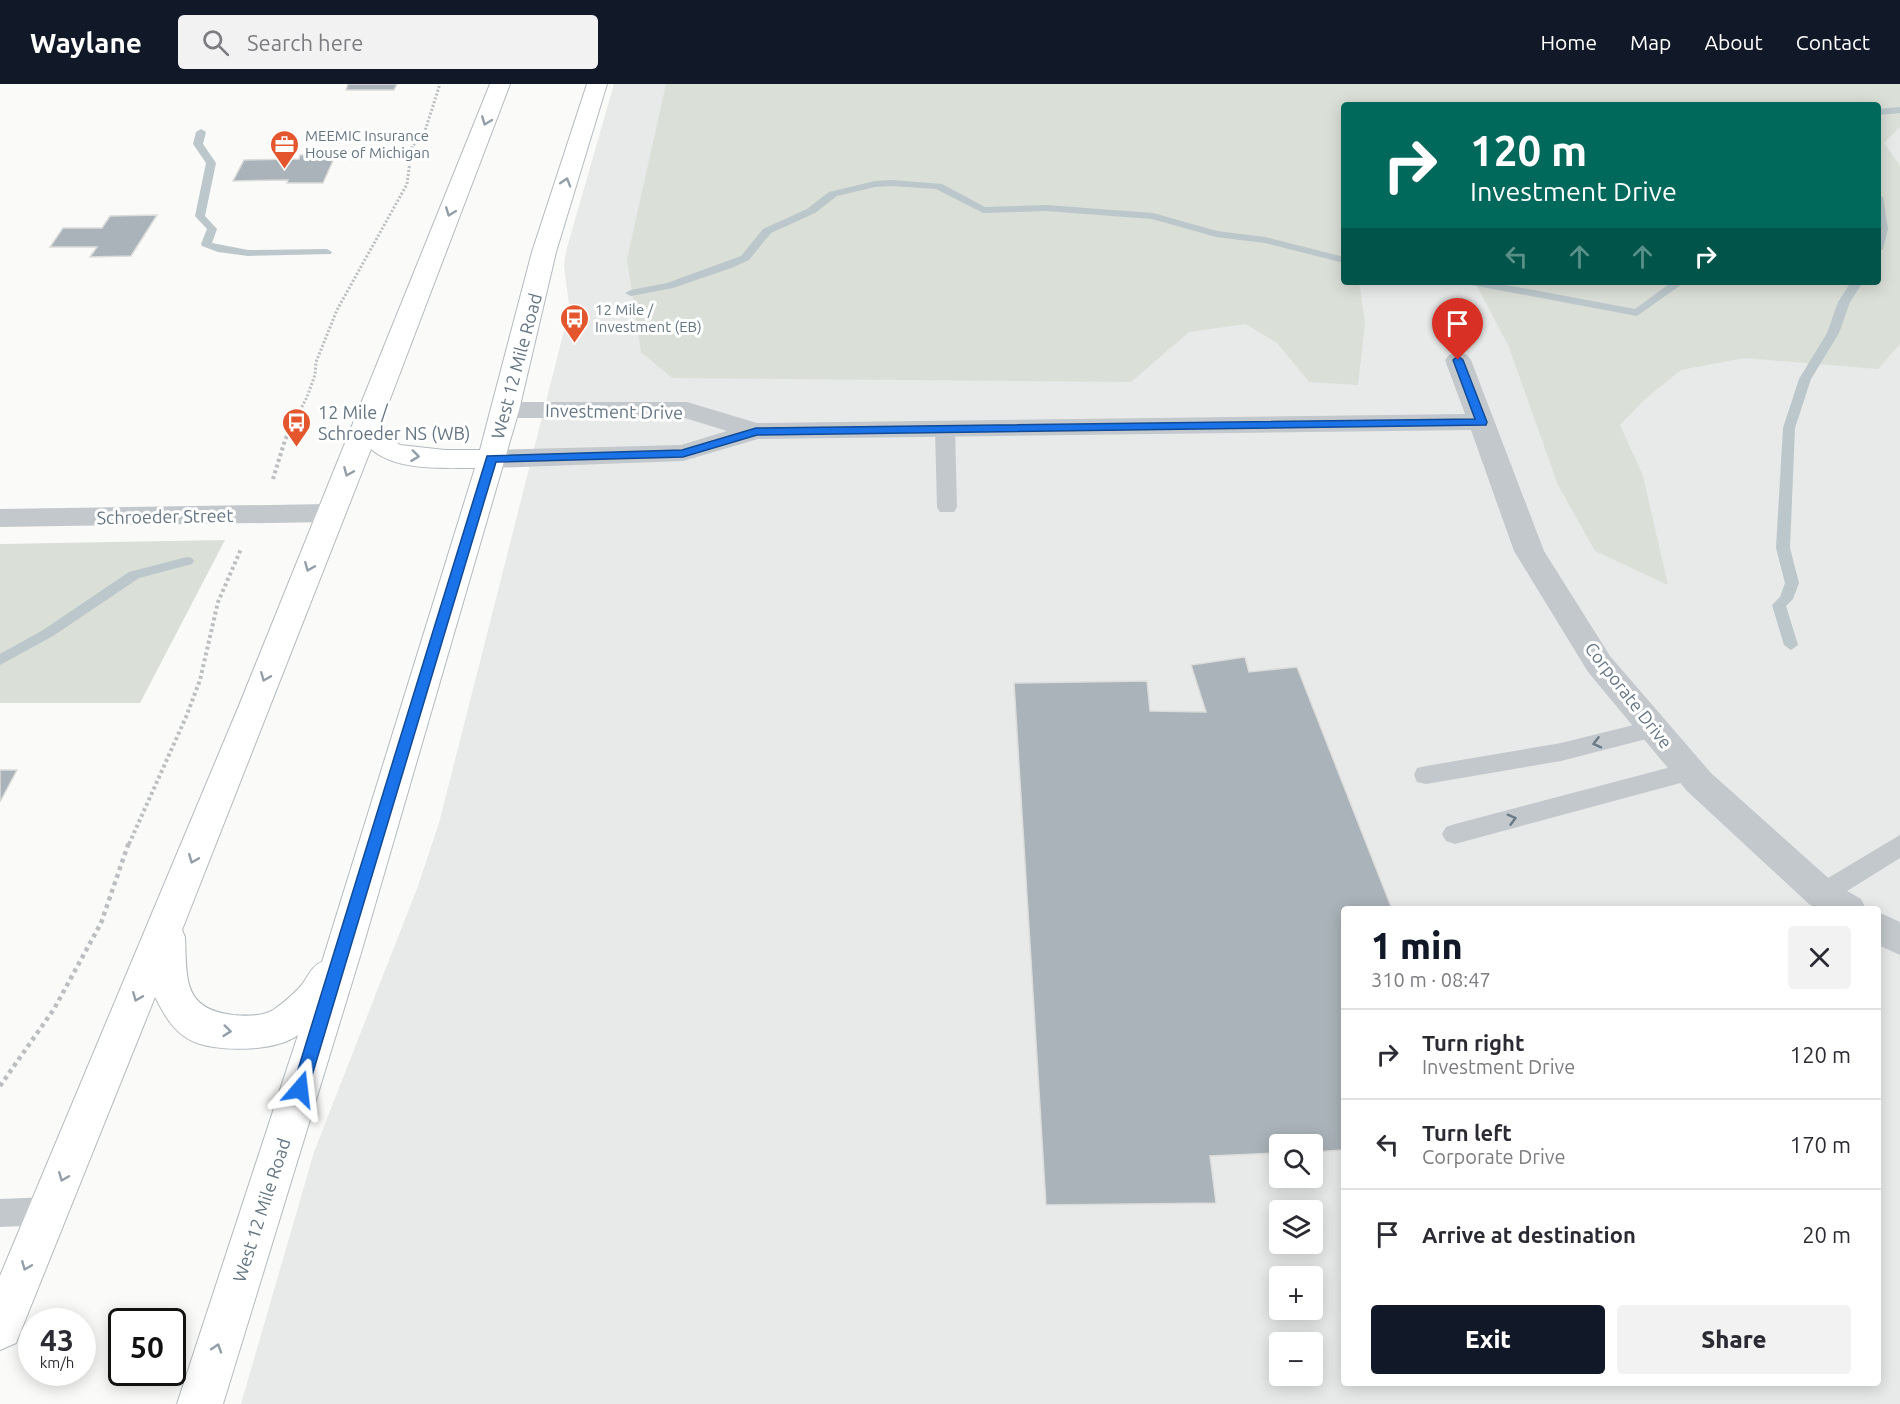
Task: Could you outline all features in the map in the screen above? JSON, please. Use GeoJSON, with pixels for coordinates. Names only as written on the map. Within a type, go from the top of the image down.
{"type":"FeatureCollection","features":[{"type":"Feature","properties":{"kind":"main road"},"geometry":{"type":"LineString","coordinates":[[0,1328],[167,923],[365,430],[500,84]]}},
{"type":"Feature","properties":{"kind":"main road","name":"West 12 Mile Road"},"geometry":{"type":"LineString","coordinates":[[200,1404],[343,953],[506,410],[531,315],[544,252],[597,84]]}},
{"type":"Feature","properties":{"kind":"main road"},"geometry":{"type":"LineString","coordinates":[[365,430],[392,453],[445,459],[491,459]]}},
{"type":"Feature","properties":{"kind":"main road"},"geometry":{"type":"LineString","coordinates":[[167,923],[169,987],[183,1012],[203,1028],[247,1033],[281,1026],[313,999],[343,953]]}},
{"type":"Feature","properties":{"kind":"street","name":"Corporate Drive"},"geometry":{"type":"LineString","coordinates":[[1458,360],[1529,551],[1599,664],[1690,771],[1835,901]]}},
{"type":"Feature","properties":{"kind":"street","name":"Investment Drive"},"geometry":{"type":"LineString","coordinates":[[506,410],[687,410],[756,431]]}},
{"type":"Feature","properties":{"kind":"street","name":"Investment Drive"},"geometry":{"type":"LineString","coordinates":[[491,459],[683,453],[756,431],[1482,422]]}},
{"type":"Feature","properties":{"kind":"street","name":"Schroeder Street"},"geometry":{"type":"LineString","coordinates":[[0,518],[330,513]]}},
{"type":"Feature","properties":{"kind":"street"},"geometry":{"type":"LineString","coordinates":[[1881,929],[1900,940]]}},
{"type":"Feature","properties":{"kind":"lane"},"geometry":{"type":"LineString","coordinates":[[945,429],[947,507]]}},
{"type":"Feature","properties":{"kind":"lane"},"geometry":{"type":"LineString","coordinates":[[1426,775],[1550,754],[1654,729]]}},
{"type":"Feature","properties":{"kind":"lane"},"geometry":{"type":"LineString","coordinates":[[1455,834],[1690,771]]}},
{"type":"Feature","properties":{"kind":"lane"},"geometry":{"type":"LineString","coordinates":[[1835,901],[1900,845]]}},
{"type":"Feature","properties":{"kind":"lane"},"geometry":{"type":"LineString","coordinates":[[0,1213],[48,1211]]}},
{"type":"Feature","properties":{"kind":"path"},"geometry":{"type":"LineString","coordinates":[[0,1086],[54,1009],[101,923],[131,837],[186,717],[200,680],[218,602],[270,487],[285,440],[307,397],[315,375],[316,362],[337,310],[407,184],[412,146],[423,137],[440,84]]}},
{"type":"Feature","properties":{"kind":"shaded area"},"geometry":{"type":"Polygon","coordinates":[[[614,84],[1900,84],[1900,1404],[241,1404],[314,1152],[418,886],[439,823],[569,304],[564,266],[566,251],[614,84]]]}},
{"type":"Feature","properties":{"kind":"shaded area"},"geometry":{"type":"Polygon","coordinates":[[[666,84],[1900,84],[1900,127],[1884,143],[1900,166],[1900,344],[1878,369],[1744,358],[1681,370],[1644,400],[1620,425],[1643,476],[1668,585],[1595,551],[1558,485],[1509,347],[1477,285],[1881,285],[1881,102],[1341,102],[1341,285],[1359,285],[1365,323],[1358,385],[1309,382],[1277,343],[1246,324],[1189,332],[1131,382],[672,378],[641,352],[627,259],[666,84]]]}},
{"type":"Feature","properties":{"kind":"shaded area"},"geometry":{"type":"Polygon","coordinates":[[[225,540],[140,703],[0,703],[0,544],[225,540]]]}},
{"type":"Feature","properties":{"kind":"building"},"geometry":{"type":"Polygon","coordinates":[[[348,84],[397,84],[394,90],[346,90],[348,84]]]}},
{"type":"Feature","properties":{"kind":"building","name":"MEEMIC Insurance House of Michigan"},"geometry":{"type":"Polygon","coordinates":[[[336,154],[323,183],[287,183],[288,180],[233,181],[244,160],[299,159],[300,155],[336,154]]]}},
{"type":"Feature","properties":{"kind":"building"},"geometry":{"type":"Polygon","coordinates":[[[157,215],[131,256],[90,257],[97,247],[50,247],[63,228],[102,228],[110,216],[157,215]]]}},
{"type":"Feature","properties":{"kind":"building"},"geometry":{"type":"Polygon","coordinates":[[[1245,657],[1249,672],[1297,667],[1391,906],[1341,906],[1341,1150],[1323,1151],[1323,1134],[1269,1134],[1269,1153],[1210,1156],[1216,1203],[1046,1205],[1014,683],[1147,681],[1150,711],[1206,712],[1191,665],[1245,657]]]}},
{"type":"Feature","properties":{"kind":"building"},"geometry":{"type":"Polygon","coordinates":[[[0,770],[17,770],[0,802],[0,770]]]}},
{"type":"Feature","properties":{"kind":"waterway"},"geometry":{"type":"LineString","coordinates":[[1881,112],[1900,110]]}},
{"type":"Feature","properties":{"kind":"waterway"},"geometry":{"type":"LineString","coordinates":[[201,132],[198,144],[211,163],[200,216],[212,229],[206,244],[218,249],[248,253],[327,252]]}},
{"type":"Feature","properties":{"kind":"waterway"},"geometry":{"type":"LineString","coordinates":[[631,293],[669,286],[745,258],[767,231],[811,211],[833,194],[875,184],[892,183],[938,186],[983,210],[1046,208],[1153,216],[1216,234],[1265,240],[1341,259]]}},
{"type":"Feature","properties":{"kind":"waterway"},"geometry":{"type":"LineString","coordinates":[[1881,216],[1883,229],[1881,237]]}},
{"type":"Feature","properties":{"kind":"waterway"},"geometry":{"type":"LineString","coordinates":[[1488,285],[1637,313],[1675,285]]}},
{"type":"Feature","properties":{"kind":"waterway"},"geometry":{"type":"LineString","coordinates":[[1791,645],[1779,605],[1786,599],[1792,583],[1783,548],[1789,428],[1805,379],[1833,333],[1844,302],[1855,285]]}},
{"type":"Feature","properties":{"kind":"waterway"},"geometry":{"type":"LineString","coordinates":[[0,660],[48,633],[134,575],[187,561]]}},
{"type":"Feature","properties":{"kind":"place","name":"MEEMIC Insurance House of Michigan"},"geometry":{"type":"Point","coordinates":[284,170]}},
{"type":"Feature","properties":{"kind":"place","name":"12 Mile / Investment (EB)"},"geometry":{"type":"Point","coordinates":[574,344]}},
{"type":"Feature","properties":{"kind":"place","name":"12 Mile / Schroeder NS (WB)"},"geometry":{"type":"Point","coordinates":[297,448]}},
{"type":"Feature","properties":{"kind":"route"},"geometry":{"type":"LineString","coordinates":[[300,1089],[491,459],[683,453],[756,431],[1482,422],[1458,360]]}}]}
